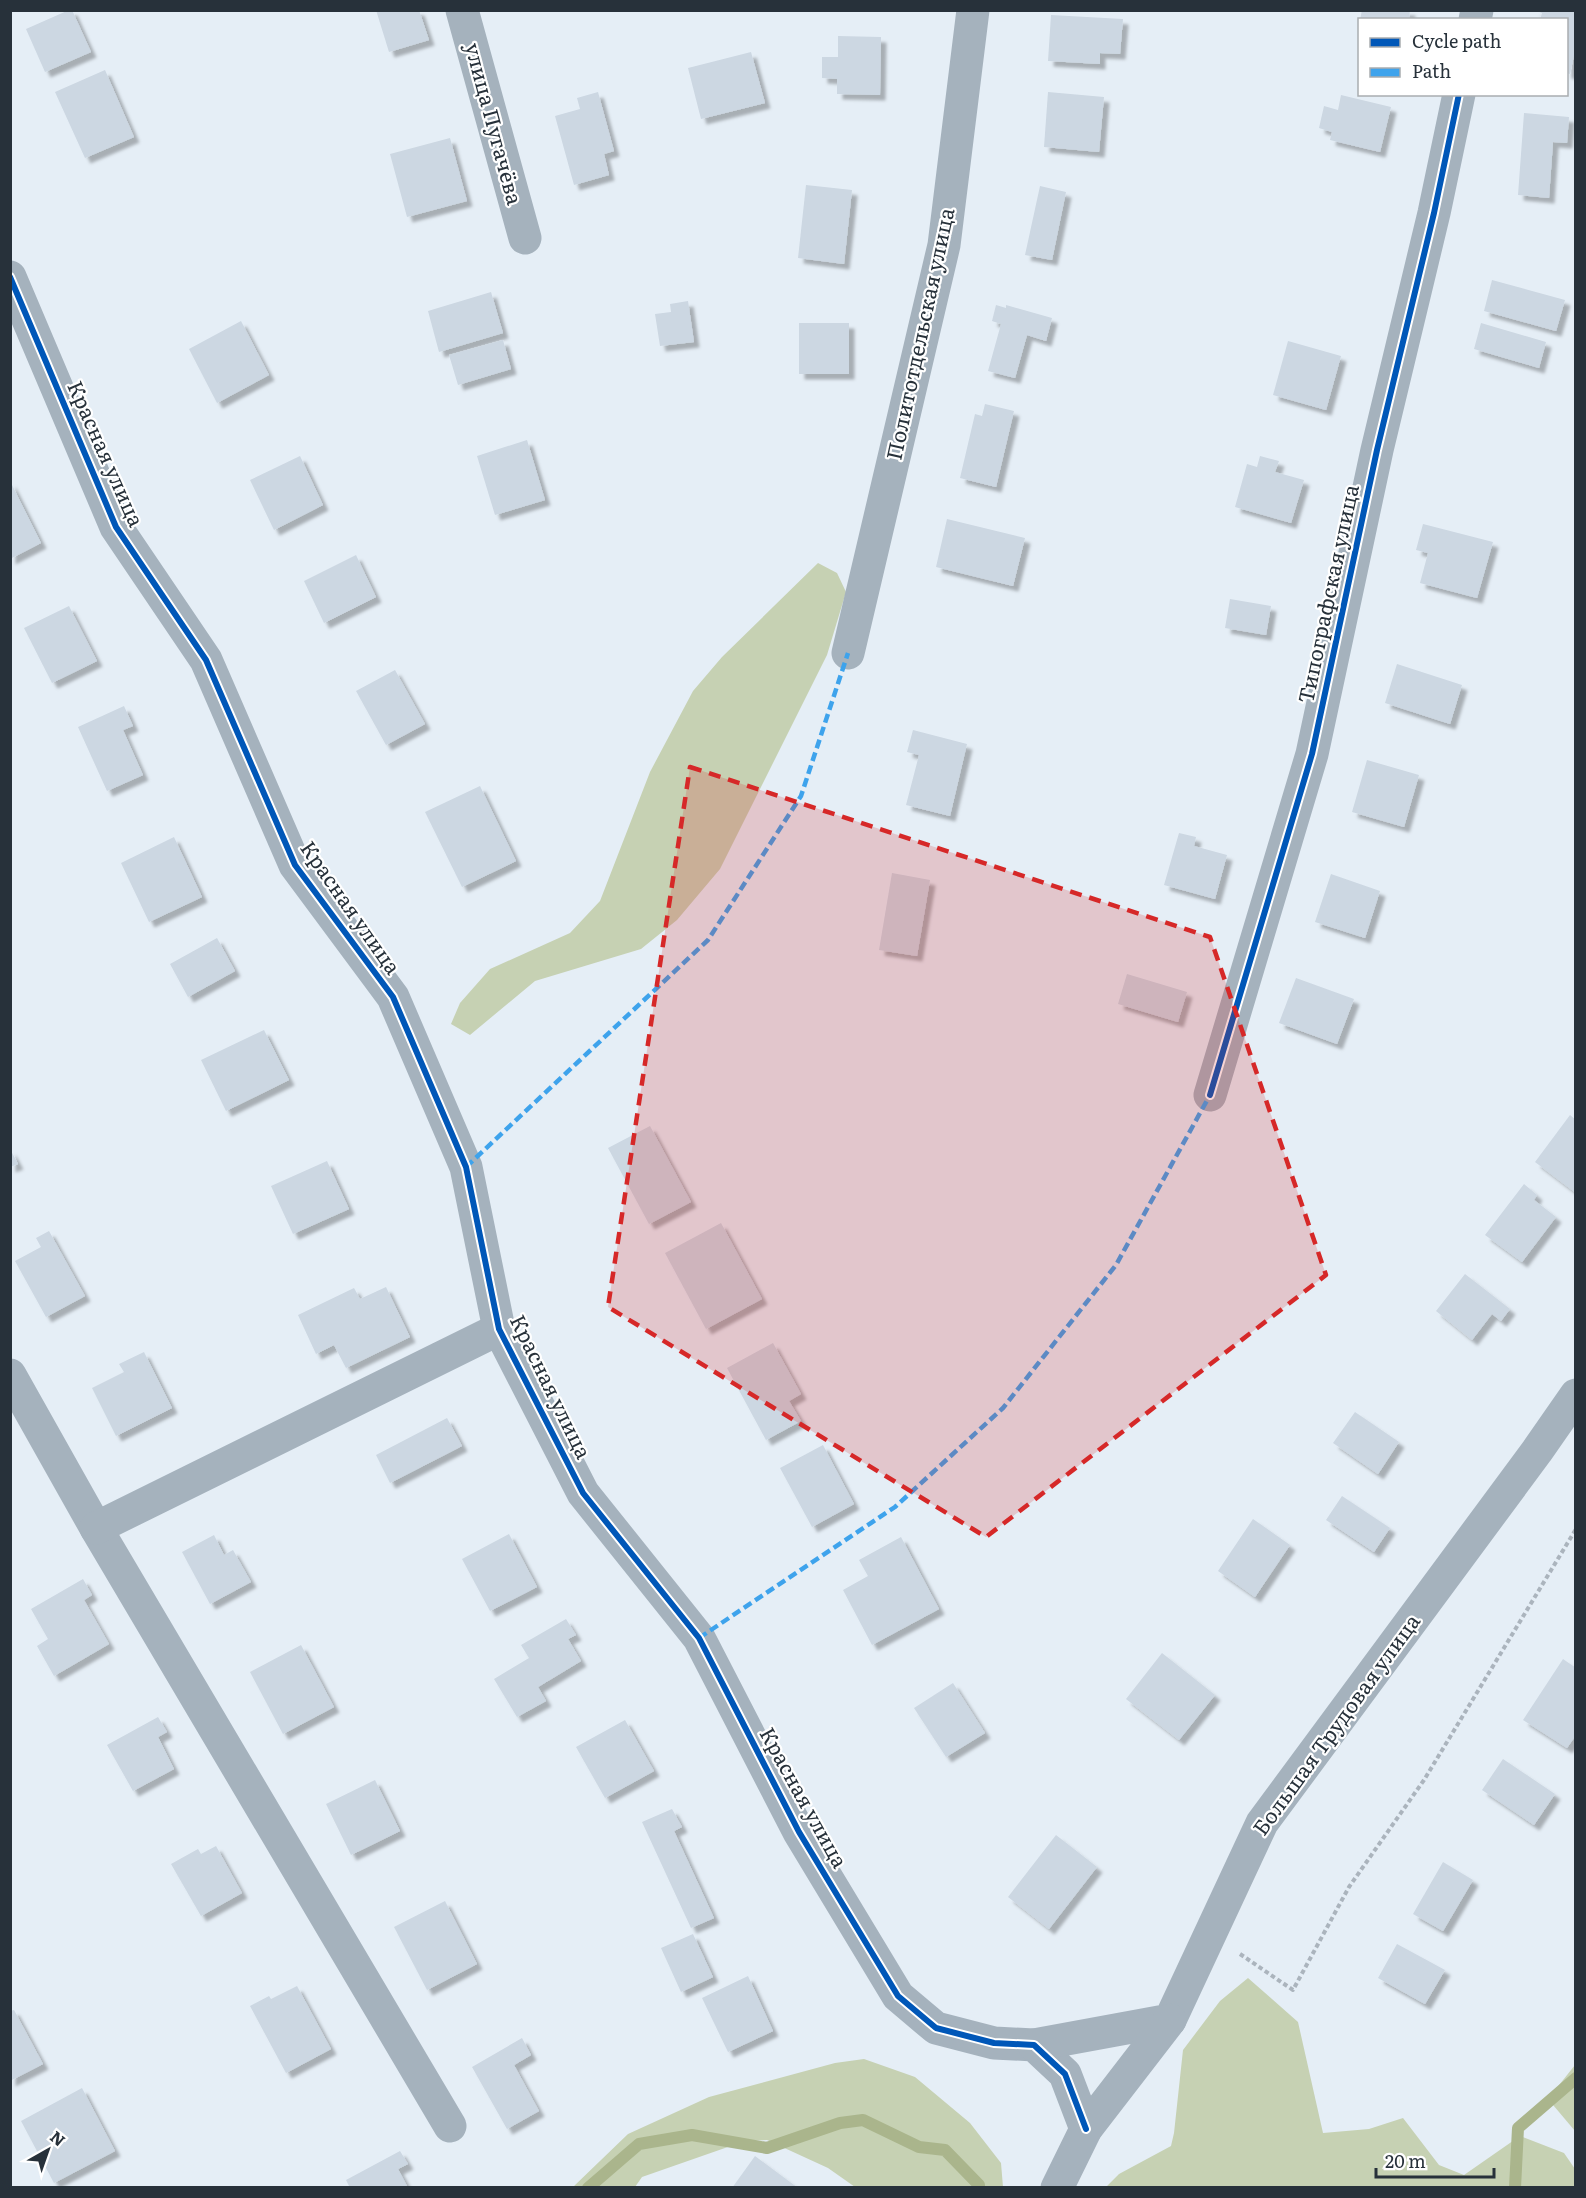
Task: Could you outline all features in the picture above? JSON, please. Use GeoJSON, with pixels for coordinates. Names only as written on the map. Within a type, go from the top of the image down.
{"type":"FeatureCollection","features":[{"type":"Feature","properties":{"kind":"street","name":"улица Пугачёва"},"geometry":{"type":"LineString","coordinates":[[462,10],[525,238]]}},
{"type":"Feature","properties":{"kind":"street","name":"Политотдельская улица"},"geometry":{"type":"LineString","coordinates":[[848,653],[944,245],[973,10]]}},
{"type":"Feature","properties":{"kind":"street","name":"Типографская улица"},"geometry":{"type":"LineString","coordinates":[[1210,1095],[1312,754],[1377,450],[1434,213],[1459,96]]}},
{"type":"Feature","properties":{"kind":"street","name":"Красная улица"},"geometry":{"type":"LineString","coordinates":[[10,277],[116,528],[206,660],[295,865],[393,997],[465,1167],[499,1329],[583,1493],[699,1638],[800,1832],[898,1996],[936,2028],[994,2043],[1034,2045]]}},
{"type":"Feature","properties":{"kind":"street"},"geometry":{"type":"LineString","coordinates":[[96,1528],[499,1329]]}},
{"type":"Feature","properties":{"kind":"street"},"geometry":{"type":"LineString","coordinates":[[10,1375],[96,1528],[450,2126]]}},
{"type":"Feature","properties":{"kind":"street","name":"Большая Трудовая улица"},"geometry":{"type":"LineString","coordinates":[[1057,2187],[1086,2129],[1170,2020],[1262,1823],[1530,1461],[1575,1395]]}},
{"type":"Feature","properties":{"kind":"street"},"geometry":{"type":"LineString","coordinates":[[1034,2045],[1170,2020]]}},
{"type":"Feature","properties":{"kind":"street"},"geometry":{"type":"LineString","coordinates":[[1034,2045],[1065,2074],[1086,2129]]}},
{"type":"Feature","properties":{"kind":"path"},"geometry":{"type":"LineString","coordinates":[[1210,1934],[1293,1990],[1350,1887],[1424,1780],[1575,1528]]}},
{"type":"Feature","properties":{"kind":"highlighted area"},"geometry":{"type":"Polygon","coordinates":[[[690,767],[1210,937],[1326,1275],[986,1537],[608,1307],[690,767]]]}},
{"type":"Feature","properties":{"kind":"green space"},"geometry":{"type":"Polygon","coordinates":[[[818,563],[837,573],[846,592],[827,655],[720,869],[677,920],[641,949],[535,981],[470,1035],[451,1024],[460,1003],[490,969],[570,933],[600,901],[650,772],[693,691],[722,657],[818,563]]]}},
{"type":"Feature","properties":{"kind":"green space"},"geometry":{"type":"Polygon","coordinates":[[[1248,1978],[1298,2022],[1323,2133],[1369,2129],[1403,2118],[1439,2165],[1464,2175],[1520,2136],[1564,2153],[1575,2169],[1575,2187],[1106,2187],[1119,2174],[1171,2146],[1183,2050],[1220,2001],[1248,1978]]]}},
{"type":"Feature","properties":{"kind":"green space"},"geometry":{"type":"Polygon","coordinates":[[[864,2059],[915,2077],[970,2123],[1001,2163],[1003,2187],[855,2187],[828,2168],[767,2140],[745,2141],[642,2177],[635,2187],[573,2187],[628,2134],[709,2097],[835,2063],[864,2059]]]}},
{"type":"Feature","properties":{"kind":"green space"},"geometry":{"type":"Polygon","coordinates":[[[1575,2065],[1575,2131],[1548,2099],[1575,2065]]]}},
{"type":"Feature","properties":{"kind":"building"},"geometry":{"type":"Polygon","coordinates":[[[72,10],[91,52],[45,72],[26,29],[72,10]]]}},
{"type":"Feature","properties":{"kind":"building"},"geometry":{"type":"Polygon","coordinates":[[[376,10],[419,10],[429,40],[389,52],[376,10]]]}},
{"type":"Feature","properties":{"kind":"building"},"geometry":{"type":"Polygon","coordinates":[[[1362,10],[1410,10],[1409,18],[1360,18],[1362,10]]]}},
{"type":"Feature","properties":{"kind":"building"},"geometry":{"type":"Polygon","coordinates":[[[1534,10],[1576,10],[1576,46],[1570,74],[1568,74],[1568,18],[1541,18],[1542,13],[1534,10]]]}},
{"type":"Feature","properties":{"kind":"building"},"geometry":{"type":"Polygon","coordinates":[[[1051,15],[1123,19],[1120,54],[1100,53],[1100,64],[1048,61],[1051,15]]]}},
{"type":"Feature","properties":{"kind":"building"},"geometry":{"type":"Polygon","coordinates":[[[838,36],[881,37],[880,95],[837,94],[837,79],[822,78],[822,57],[838,57],[838,36]]]}},
{"type":"Feature","properties":{"kind":"building"},"geometry":{"type":"Polygon","coordinates":[[[751,52],[765,103],[701,119],[688,68],[751,52]]]}},
{"type":"Feature","properties":{"kind":"building"},"geometry":{"type":"Polygon","coordinates":[[[105,70],[134,137],[85,158],[55,92],[105,70]]]}},
{"type":"Feature","properties":{"kind":"building"},"geometry":{"type":"Polygon","coordinates":[[[598,92],[614,151],[604,154],[609,175],[574,185],[555,116],[580,109],[577,98],[598,92]]]}},
{"type":"Feature","properties":{"kind":"building"},"geometry":{"type":"Polygon","coordinates":[[[1048,92],[1104,97],[1099,152],[1044,147],[1048,92]]]}},
{"type":"Feature","properties":{"kind":"building"},"geometry":{"type":"Polygon","coordinates":[[[1341,95],[1391,107],[1380,152],[1330,140],[1332,132],[1319,128],[1324,106],[1338,110],[1341,95]]]}},
{"type":"Feature","properties":{"kind":"building"},"geometry":{"type":"Polygon","coordinates":[[[1524,113],[1569,117],[1567,143],[1553,142],[1549,198],[1518,195],[1524,113]]]}},
{"type":"Feature","properties":{"kind":"building"},"geometry":{"type":"Polygon","coordinates":[[[450,138],[467,201],[407,217],[390,154],[450,138]]]}},
{"type":"Feature","properties":{"kind":"building"},"geometry":{"type":"Polygon","coordinates":[[[806,185],[852,190],[844,264],[798,258],[806,185]]]}},
{"type":"Feature","properties":{"kind":"building"},"geometry":{"type":"Polygon","coordinates":[[[1040,186],[1066,192],[1052,260],[1025,255],[1040,186]]]}},
{"type":"Feature","properties":{"kind":"building"},"geometry":{"type":"Polygon","coordinates":[[[1492,280],[1565,300],[1556,331],[1484,311],[1492,280]]]}},
{"type":"Feature","properties":{"kind":"building"},"geometry":{"type":"Polygon","coordinates":[[[491,292],[503,333],[439,352],[428,311],[491,292]]]}},
{"type":"Feature","properties":{"kind":"building"},"geometry":{"type":"Polygon","coordinates":[[[688,301],[694,342],[660,346],[655,314],[671,312],[670,304],[688,301]]]}},
{"type":"Feature","properties":{"kind":"building"},"geometry":{"type":"Polygon","coordinates":[[[996,305],[1006,308],[1006,305],[1052,318],[1046,341],[1027,335],[1015,378],[988,371],[1001,324],[992,321],[996,305]]]}},
{"type":"Feature","properties":{"kind":"building"},"geometry":{"type":"Polygon","coordinates":[[[241,321],[269,375],[217,403],[189,349],[241,321]]]}},
{"type":"Feature","properties":{"kind":"building"},"geometry":{"type":"Polygon","coordinates":[[[799,323],[849,323],[849,374],[799,374],[799,323]]]}},
{"type":"Feature","properties":{"kind":"building"},"geometry":{"type":"Polygon","coordinates":[[[1481,323],[1546,342],[1539,368],[1474,349],[1481,323]]]}},
{"type":"Feature","properties":{"kind":"building"},"geometry":{"type":"Polygon","coordinates":[[[503,340],[511,369],[458,385],[449,355],[503,340]]]}},
{"type":"Feature","properties":{"kind":"building"},"geometry":{"type":"Polygon","coordinates":[[[1288,341],[1341,356],[1326,410],[1273,395],[1288,341]]]}},
{"type":"Feature","properties":{"kind":"building"},"geometry":{"type":"Polygon","coordinates":[[[985,404],[1014,411],[996,487],[960,478],[975,414],[982,416],[985,404]]]}},
{"type":"Feature","properties":{"kind":"building"},"geometry":{"type":"Polygon","coordinates":[[[527,440],[545,500],[495,515],[477,456],[527,440]]]}},
{"type":"Feature","properties":{"kind":"building"},"geometry":{"type":"Polygon","coordinates":[[[300,456],[323,505],[274,530],[250,480],[300,456]]]}},
{"type":"Feature","properties":{"kind":"building"},"geometry":{"type":"Polygon","coordinates":[[[1260,456],[1279,461],[1275,472],[1304,480],[1291,523],[1235,507],[1247,464],[1257,467],[1260,456]]]}},
{"type":"Feature","properties":{"kind":"building"},"geometry":{"type":"Polygon","coordinates":[[[10,481],[41,543],[10,559],[10,481]]]}},
{"type":"Feature","properties":{"kind":"building"},"geometry":{"type":"Polygon","coordinates":[[[947,519],[1025,538],[1013,586],[936,567],[947,519]]]}},
{"type":"Feature","properties":{"kind":"building"},"geometry":{"type":"Polygon","coordinates":[[[1423,524],[1493,542],[1477,598],[1420,583],[1428,553],[1416,550],[1423,524]]]}},
{"type":"Feature","properties":{"kind":"building"},"geometry":{"type":"Polygon","coordinates":[[[356,555],[376,597],[324,623],[304,581],[356,555]]]}},
{"type":"Feature","properties":{"kind":"building"},"geometry":{"type":"Polygon","coordinates":[[[1230,599],[1271,606],[1266,635],[1225,628],[1230,599]]]}},
{"type":"Feature","properties":{"kind":"building"},"geometry":{"type":"Polygon","coordinates":[[[69,606],[97,661],[52,683],[24,628],[69,606]]]}},
{"type":"Feature","properties":{"kind":"building"},"geometry":{"type":"Polygon","coordinates":[[[1397,664],[1462,685],[1450,724],[1385,703],[1397,664]]]}},
{"type":"Feature","properties":{"kind":"building"},"geometry":{"type":"Polygon","coordinates":[[[395,670],[425,724],[386,745],[356,691],[395,670]]]}},
{"type":"Feature","properties":{"kind":"building"},"geometry":{"type":"Polygon","coordinates":[[[124,706],[133,726],[123,730],[143,775],[107,791],[78,727],[124,706]]]}},
{"type":"Feature","properties":{"kind":"building"},"geometry":{"type":"Polygon","coordinates":[[[913,730],[967,744],[950,816],[906,805],[919,755],[907,752],[913,730]]]}},
{"type":"Feature","properties":{"kind":"building"},"geometry":{"type":"Polygon","coordinates":[[[1367,760],[1419,775],[1404,827],[1352,812],[1367,760]]]}},
{"type":"Feature","properties":{"kind":"building"},"geometry":{"type":"Polygon","coordinates":[[[480,786],[516,861],[462,887],[425,812],[480,786]]]}},
{"type":"Feature","properties":{"kind":"building"},"geometry":{"type":"Polygon","coordinates":[[[1179,833],[1196,837],[1194,846],[1227,855],[1215,899],[1164,885],[1179,833]]]}},
{"type":"Feature","properties":{"kind":"building"},"geometry":{"type":"Polygon","coordinates":[[[174,837],[202,897],[149,922],[121,863],[174,837]]]}},
{"type":"Feature","properties":{"kind":"building"},"geometry":{"type":"Polygon","coordinates":[[[892,873],[930,880],[917,956],[879,950],[892,873]]]}},
{"type":"Feature","properties":{"kind":"building"},"geometry":{"type":"Polygon","coordinates":[[[1331,874],[1380,891],[1365,938],[1315,922],[1331,874]]]}},
{"type":"Feature","properties":{"kind":"building"},"geometry":{"type":"Polygon","coordinates":[[[217,938],[235,971],[188,997],[170,964],[217,938]]]}},
{"type":"Feature","properties":{"kind":"building"},"geometry":{"type":"Polygon","coordinates":[[[1127,974],[1187,992],[1178,1022],[1118,1004],[1127,974]]]}},
{"type":"Feature","properties":{"kind":"building"},"geometry":{"type":"Polygon","coordinates":[[[1296,978],[1354,999],[1337,1044],[1279,1023],[1296,978]]]}},
{"type":"Feature","properties":{"kind":"building"},"geometry":{"type":"Polygon","coordinates":[[[264,1030],[289,1080],[226,1111],[201,1060],[264,1030]]]}},
{"type":"Feature","properties":{"kind":"building"},"geometry":{"type":"Polygon","coordinates":[[[1570,1115],[1576,1120],[1576,1193],[1535,1162],[1570,1115]]]}},
{"type":"Feature","properties":{"kind":"building"},"geometry":{"type":"Polygon","coordinates":[[[650,1126],[691,1202],[649,1224],[608,1148],[650,1126]]]}},
{"type":"Feature","properties":{"kind":"building"},"geometry":{"type":"Polygon","coordinates":[[[10,1149],[18,1164],[10,1167],[10,1149]]]}},
{"type":"Feature","properties":{"kind":"building"},"geometry":{"type":"Polygon","coordinates":[[[327,1161],[349,1209],[293,1234],[271,1186],[327,1161]]]}},
{"type":"Feature","properties":{"kind":"building"},"geometry":{"type":"Polygon","coordinates":[[[1524,1184],[1537,1195],[1534,1200],[1556,1217],[1522,1262],[1485,1235],[1524,1184]]]}},
{"type":"Feature","properties":{"kind":"building"},"geometry":{"type":"Polygon","coordinates":[[[721,1223],[762,1299],[706,1329],[665,1253],[721,1223]]]}},
{"type":"Feature","properties":{"kind":"building"},"geometry":{"type":"Polygon","coordinates":[[[49,1231],[85,1296],[46,1317],[15,1261],[41,1247],[36,1238],[49,1231]]]}},
{"type":"Feature","properties":{"kind":"building"},"geometry":{"type":"Polygon","coordinates":[[[1465,1274],[1510,1309],[1501,1321],[1492,1314],[1472,1340],[1436,1311],[1465,1274]]]}},
{"type":"Feature","properties":{"kind":"building"},"geometry":{"type":"Polygon","coordinates":[[[386,1287],[410,1337],[346,1368],[334,1345],[316,1354],[298,1315],[354,1288],[360,1299],[386,1287]]]}},
{"type":"Feature","properties":{"kind":"building"},"geometry":{"type":"Polygon","coordinates":[[[773,1343],[801,1394],[789,1401],[801,1421],[766,1440],[727,1368],[773,1343]]]}},
{"type":"Feature","properties":{"kind":"building"},"geometry":{"type":"Polygon","coordinates":[[[144,1352],[172,1408],[116,1436],[92,1388],[124,1372],[119,1364],[144,1352]]]}},
{"type":"Feature","properties":{"kind":"building"},"geometry":{"type":"Polygon","coordinates":[[[1355,1412],[1399,1442],[1378,1474],[1333,1443],[1355,1412]]]}},
{"type":"Feature","properties":{"kind":"building"},"geometry":{"type":"Polygon","coordinates":[[[447,1418],[462,1446],[390,1483],[376,1455],[447,1418]]]}},
{"type":"Feature","properties":{"kind":"building"},"geometry":{"type":"Polygon","coordinates":[[[823,1445],[854,1504],[812,1527],[780,1468],[823,1445]]]}},
{"type":"Feature","properties":{"kind":"building"},"geometry":{"type":"Polygon","coordinates":[[[1342,1496],[1390,1528],[1374,1552],[1326,1520],[1342,1496]]]}},
{"type":"Feature","properties":{"kind":"building"},"geometry":{"type":"Polygon","coordinates":[[[1253,1519],[1290,1545],[1255,1597],[1218,1571],[1253,1519]]]}},
{"type":"Feature","properties":{"kind":"building"},"geometry":{"type":"Polygon","coordinates":[[[509,1534],[537,1587],[490,1611],[462,1559],[509,1534]]]}},
{"type":"Feature","properties":{"kind":"building"},"geometry":{"type":"Polygon","coordinates":[[[214,1535],[224,1555],[233,1550],[251,1582],[210,1604],[182,1552],[214,1535]]]}},
{"type":"Feature","properties":{"kind":"building"},"geometry":{"type":"Polygon","coordinates":[[[901,1537],[939,1609],[872,1645],[843,1590],[868,1576],[859,1560],[901,1537]]]}},
{"type":"Feature","properties":{"kind":"building"},"geometry":{"type":"Polygon","coordinates":[[[83,1579],[92,1595],[84,1600],[109,1644],[54,1676],[37,1646],[48,1639],[31,1609],[83,1579]]]}},
{"type":"Feature","properties":{"kind":"building"},"geometry":{"type":"Polygon","coordinates":[[[566,1619],[576,1635],[568,1639],[581,1661],[538,1687],[546,1701],[517,1717],[494,1679],[529,1658],[521,1645],[566,1619]]]}},
{"type":"Feature","properties":{"kind":"building"},"geometry":{"type":"Polygon","coordinates":[[[301,1645],[334,1707],[283,1734],[250,1672],[301,1645]]]}},
{"type":"Feature","properties":{"kind":"building"},"geometry":{"type":"Polygon","coordinates":[[[1162,1653],[1215,1695],[1179,1740],[1126,1699],[1162,1653]]]}},
{"type":"Feature","properties":{"kind":"building"},"geometry":{"type":"Polygon","coordinates":[[[1563,1659],[1576,1668],[1576,1735],[1567,1748],[1523,1720],[1563,1659]]]}},
{"type":"Feature","properties":{"kind":"building"},"geometry":{"type":"Polygon","coordinates":[[[953,1683],[985,1733],[946,1757],[914,1708],[953,1683]]]}},
{"type":"Feature","properties":{"kind":"building"},"geometry":{"type":"Polygon","coordinates":[[[158,1717],[167,1732],[158,1737],[174,1769],[133,1791],[107,1745],[158,1717]]]}},
{"type":"Feature","properties":{"kind":"building"},"geometry":{"type":"Polygon","coordinates":[[[625,1720],[654,1771],[605,1798],[576,1747],[625,1720]]]}},
{"type":"Feature","properties":{"kind":"building"},"geometry":{"type":"Polygon","coordinates":[[[1503,1759],[1555,1794],[1534,1825],[1482,1790],[1503,1759]]]}},
{"type":"Feature","properties":{"kind":"building"},"geometry":{"type":"Polygon","coordinates":[[[375,1780],[400,1831],[351,1855],[326,1804],[375,1780]]]}},
{"type":"Feature","properties":{"kind":"building"},"geometry":{"type":"Polygon","coordinates":[[[672,1809],[682,1827],[674,1831],[714,1918],[691,1928],[642,1822],[672,1809]]]}},
{"type":"Feature","properties":{"kind":"building"},"geometry":{"type":"Polygon","coordinates":[[[1056,1835],[1097,1867],[1049,1929],[1008,1897],[1056,1835]]]}},
{"type":"Feature","properties":{"kind":"building"},"geometry":{"type":"Polygon","coordinates":[[[216,1846],[242,1893],[201,1916],[171,1864],[198,1849],[201,1854],[216,1846]]]}},
{"type":"Feature","properties":{"kind":"building"},"geometry":{"type":"Polygon","coordinates":[[[1443,1862],[1473,1880],[1443,1931],[1413,1914],[1443,1862]]]}},
{"type":"Feature","properties":{"kind":"building"},"geometry":{"type":"Polygon","coordinates":[[[445,1901],[477,1964],[427,1990],[394,1927],[445,1901]]]}},
{"type":"Feature","properties":{"kind":"building"},"geometry":{"type":"Polygon","coordinates":[[[693,1934],[713,1977],[681,1992],[661,1948],[693,1934]]]}},
{"type":"Feature","properties":{"kind":"building"},"geometry":{"type":"Polygon","coordinates":[[[1397,1944],[1445,1970],[1425,2004],[1378,1978],[1397,1944]]]}},
{"type":"Feature","properties":{"kind":"building"},"geometry":{"type":"Polygon","coordinates":[[[748,1976],[773,2031],[728,2052],[702,1998],[748,1976]]]}},
{"type":"Feature","properties":{"kind":"building"},"geometry":{"type":"Polygon","coordinates":[[[297,1986],[331,2049],[286,2073],[250,2006],[297,1986]]]}},
{"type":"Feature","properties":{"kind":"building"},"geometry":{"type":"Polygon","coordinates":[[[14,2010],[43,2064],[10,2081],[10,2011],[14,2010]]]}},
{"type":"Feature","properties":{"kind":"building"},"geometry":{"type":"Polygon","coordinates":[[[522,2038],[531,2055],[514,2065],[539,2111],[507,2129],[472,2067],[522,2038]]]}},
{"type":"Feature","properties":{"kind":"building"},"geometry":{"type":"Polygon","coordinates":[[[82,2088],[115,2151],[54,2183],[21,2121],[82,2088]]]}},
{"type":"Feature","properties":{"kind":"building"},"geometry":{"type":"Polygon","coordinates":[[[400,2151],[408,2164],[398,2169],[408,2188],[350,2188],[346,2180],[400,2151]]]}},
{"type":"Feature","properties":{"kind":"building"},"geometry":{"type":"Polygon","coordinates":[[[755,2156],[798,2188],[732,2188],[755,2156]]]}},
{"type":"Feature","properties":{"kind":"waterway"},"geometry":{"type":"LineString","coordinates":[[1515,2188],[1518,2128],[1576,2078]]}},
{"type":"Feature","properties":{"kind":"waterway"},"geometry":{"type":"LineString","coordinates":[[588,2188],[639,2144],[692,2135],[767,2148],[840,2123],[863,2120],[919,2147],[945,2150],[979,2185],[979,2188]]}},
{"type":"Feature","properties":{"kind":"marked path"},"geometry":{"type":"LineString","coordinates":[[466,1167],[708,940],[801,796],[848,653]]}},
{"type":"Feature","properties":{"kind":"marked path"},"geometry":{"type":"LineString","coordinates":[[699,1638],[895,1507],[1003,1408],[1116,1265],[1210,1095]]}},
{"type":"Feature","properties":{"kind":"cycle path"},"geometry":{"type":"LineString","coordinates":[[1210,1095],[1312,754],[1377,450],[1434,213],[1459,96]]}},
{"type":"Feature","properties":{"kind":"cycle path"},"geometry":{"type":"LineString","coordinates":[[10,277],[116,527],[206,660],[295,865],[393,997],[466,1167],[499,1329],[583,1493],[699,1638],[799,1832],[898,1996],[936,2028],[994,2043],[1034,2045],[1065,2074],[1086,2129]]}}]}
